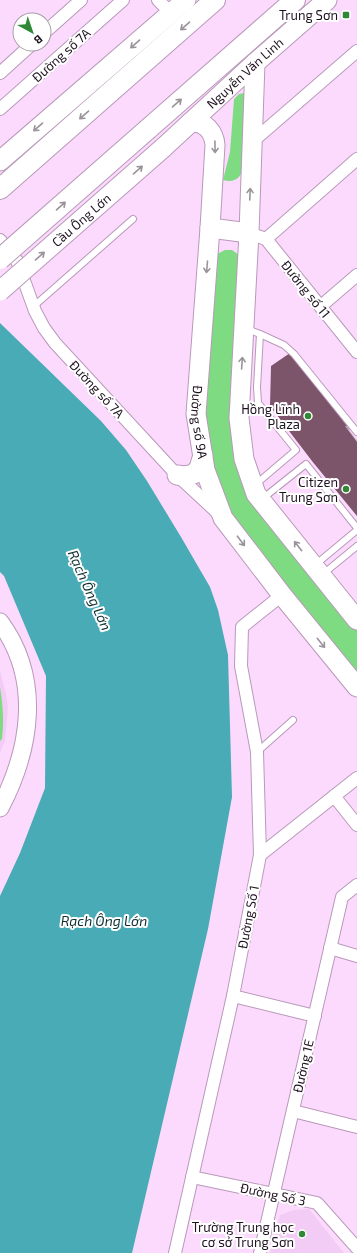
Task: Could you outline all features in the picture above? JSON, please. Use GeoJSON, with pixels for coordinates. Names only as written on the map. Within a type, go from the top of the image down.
{"type":"FeatureCollection","features":[{"type":"Feature","properties":{"kind":"highway"},"geometry":{"type":"LineString","coordinates":[[0,189],[215,0]]}},
{"type":"Feature","properties":{"kind":"highway","name":"Nguyễn Văn Linh"},"geometry":{"type":"LineString","coordinates":[[148,129],[295,0]]}},
{"type":"Feature","properties":{"kind":"highway","name":"Cầu Ông Lớn"},"geometry":{"type":"LineString","coordinates":[[0,259],[148,129]]}},
{"type":"Feature","properties":{"kind":"main road"},"geometry":{"type":"LineString","coordinates":[[0,161],[100,74],[165,7],[186,0]]}},
{"type":"Feature","properties":{"kind":"main road","name":"Nguyễn Văn Linh"},"geometry":{"type":"LineString","coordinates":[[163,148],[255,62],[327,0]]}},
{"type":"Feature","properties":{"kind":"main road"},"geometry":{"type":"LineString","coordinates":[[255,62],[252,142],[258,236],[248,387],[239,418],[244,459],[257,493],[357,620]]}},
{"type":"Feature","properties":{"kind":"main road","name":"Đường số 9A"},"geometry":{"type":"LineString","coordinates":[[191,122],[203,124],[214,138],[216,145],[196,414],[205,470],[223,518],[282,595],[357,687]]}},
{"type":"Feature","properties":{"kind":"main road","name":"Cầu Ông Lớn"},"geometry":{"type":"LineString","coordinates":[[0,291],[163,148]]}},
{"type":"Feature","properties":{"kind":"main road"},"geometry":{"type":"LineString","coordinates":[[210,228],[258,236]]}},
{"type":"Feature","properties":{"kind":"main road"},"geometry":{"type":"LineString","coordinates":[[177,475],[184,476],[194,474],[203,455]]}},
{"type":"Feature","properties":{"kind":"main road"},"geometry":{"type":"LineString","coordinates":[[0,622],[9,634],[22,661],[28,695],[26,735],[22,754],[8,794],[0,808]]}},
{"type":"Feature","properties":{"kind":"main road"},"geometry":{"type":"LineString","coordinates":[[0,641],[14,677],[17,693],[16,734],[13,753],[0,784]]}},
{"type":"Feature","properties":{"kind":"street"},"geometry":{"type":"LineString","coordinates":[[52,26],[81,0]]}},
{"type":"Feature","properties":{"kind":"street","name":"Đường số 7A"},"geometry":{"type":"LineString","coordinates":[[0,109],[122,0]]}},
{"type":"Feature","properties":{"kind":"street"},"geometry":{"type":"LineString","coordinates":[[252,142],[357,51]]}},
{"type":"Feature","properties":{"kind":"street"},"geometry":{"type":"LineString","coordinates":[[0,73],[23,52]]}},
{"type":"Feature","properties":{"kind":"street"},"geometry":{"type":"LineString","coordinates":[[258,236],[357,159]]}},
{"type":"Feature","properties":{"kind":"street","name":"Đường số 11"},"geometry":{"type":"LineString","coordinates":[[258,236],[321,306],[357,352]]}},
{"type":"Feature","properties":{"kind":"street","name":"Đường số 7A"},"geometry":{"type":"LineString","coordinates":[[0,240],[17,261],[44,328],[55,343],[177,475],[223,518]]}},
{"type":"Feature","properties":{"kind":"street"},"geometry":{"type":"LineString","coordinates":[[321,306],[357,275]]}},
{"type":"Feature","properties":{"kind":"street","name":"Đường Số 1"},"geometry":{"type":"LineString","coordinates":[[175,1253],[233,996],[260,855],[257,752],[241,666],[242,627],[282,595]]}},
{"type":"Feature","properties":{"kind":"street"},"geometry":{"type":"LineString","coordinates":[[260,855],[357,778]]}},
{"type":"Feature","properties":{"kind":"street"},"geometry":{"type":"LineString","coordinates":[[334,796],[357,825]]}},
{"type":"Feature","properties":{"kind":"street","name":"Đường 1E"},"geometry":{"type":"LineString","coordinates":[[260,1253],[342,897],[357,885]]}},
{"type":"Feature","properties":{"kind":"street"},"geometry":{"type":"LineString","coordinates":[[330,948],[357,956]]}},
{"type":"Feature","properties":{"kind":"street"},"geometry":{"type":"LineString","coordinates":[[233,996],[315,1016]]}},
{"type":"Feature","properties":{"kind":"street"},"geometry":{"type":"LineString","coordinates":[[293,1111],[357,1127]]}},
{"type":"Feature","properties":{"kind":"street","name":"Đường Số 3"},"geometry":{"type":"LineString","coordinates":[[192,1177],[317,1203],[356,1246]]}},
{"type":"Feature","properties":{"kind":"lane"},"geometry":{"type":"LineString","coordinates":[[34,306],[133,219]]}},
{"type":"Feature","properties":{"kind":"lane"},"geometry":{"type":"LineString","coordinates":[[252,331],[284,346],[294,354],[357,432]]}},
{"type":"Feature","properties":{"kind":"lane"},"geometry":{"type":"LineString","coordinates":[[248,387],[258,403],[296,450],[257,493]]}},
{"type":"Feature","properties":{"kind":"lane"},"geometry":{"type":"LineString","coordinates":[[257,493],[306,464],[357,529],[317,571]]}},
{"type":"Feature","properties":{"kind":"lane"},"geometry":{"type":"LineString","coordinates":[[317,571],[357,546]]}},
{"type":"Feature","properties":{"kind":"lane"},"geometry":{"type":"LineString","coordinates":[[257,752],[293,720]]}},
{"type":"Feature","properties":{"kind":"shaded area"},"geometry":{"type":"Polygon","coordinates":[[[0,670],[8,708],[5,741],[0,753],[0,670]]]}},
{"type":"Feature","properties":{"kind":"shaded area","name":"Trường Trung học cơ sở Trung Sơn"},"geometry":{"type":"Polygon","coordinates":[[[309,1209],[344,1253],[270,1253],[280,1215],[294,1210],[309,1209]]]}},
{"type":"Feature","properties":{"kind":"green space"},"geometry":{"type":"Polygon","coordinates":[[[244,93],[248,95],[243,167],[239,177],[234,180],[227,181],[223,180],[230,152],[234,99],[239,94],[244,93]]]}},
{"type":"Feature","properties":{"kind":"green space"},"geometry":{"type":"Polygon","coordinates":[[[225,250],[232,250],[239,255],[240,465],[357,628],[357,678],[230,515],[219,490],[208,438],[206,413],[212,262],[217,254],[225,250]]]}},
{"type":"Feature","properties":{"kind":"green space"},"geometry":{"type":"Polygon","coordinates":[[[0,687],[3,720],[2,739],[0,741],[0,687]]]}},
{"type":"Feature","properties":{"kind":"water","name":"Rạch Ông Lớn"},"geometry":{"type":"Polygon","coordinates":[[[0,323],[101,421],[126,450],[147,481],[210,587],[218,610],[228,655],[232,797],[208,929],[132,1253],[0,1253],[0,896],[20,853],[45,788],[46,676],[4,576],[0,572],[0,323]]]}},
{"type":"Feature","properties":{"kind":"building","name":"Hồng Lĩnh Plaza"},"geometry":{"type":"Polygon","coordinates":[[[290,353],[347,426],[345,426],[357,442],[357,516],[270,406],[271,366],[290,353]]]}},
{"type":"Feature","properties":{"kind":"place","name":"Trung Sơn"},"geometry":{"type":"Point","coordinates":[346,15]}},
{"type":"Feature","properties":{"kind":"place","name":"Hồng Lĩnh Plaza"},"geometry":{"type":"Point","coordinates":[308,416]}},
{"type":"Feature","properties":{"kind":"place","name":"Citizen Trung Sơn"},"geometry":{"type":"Point","coordinates":[346,489]}},
{"type":"Feature","properties":{"kind":"place","name":"Trường Trung học cơ sở Trung Sơn"},"geometry":{"type":"Point","coordinates":[302,1234]}}]}
